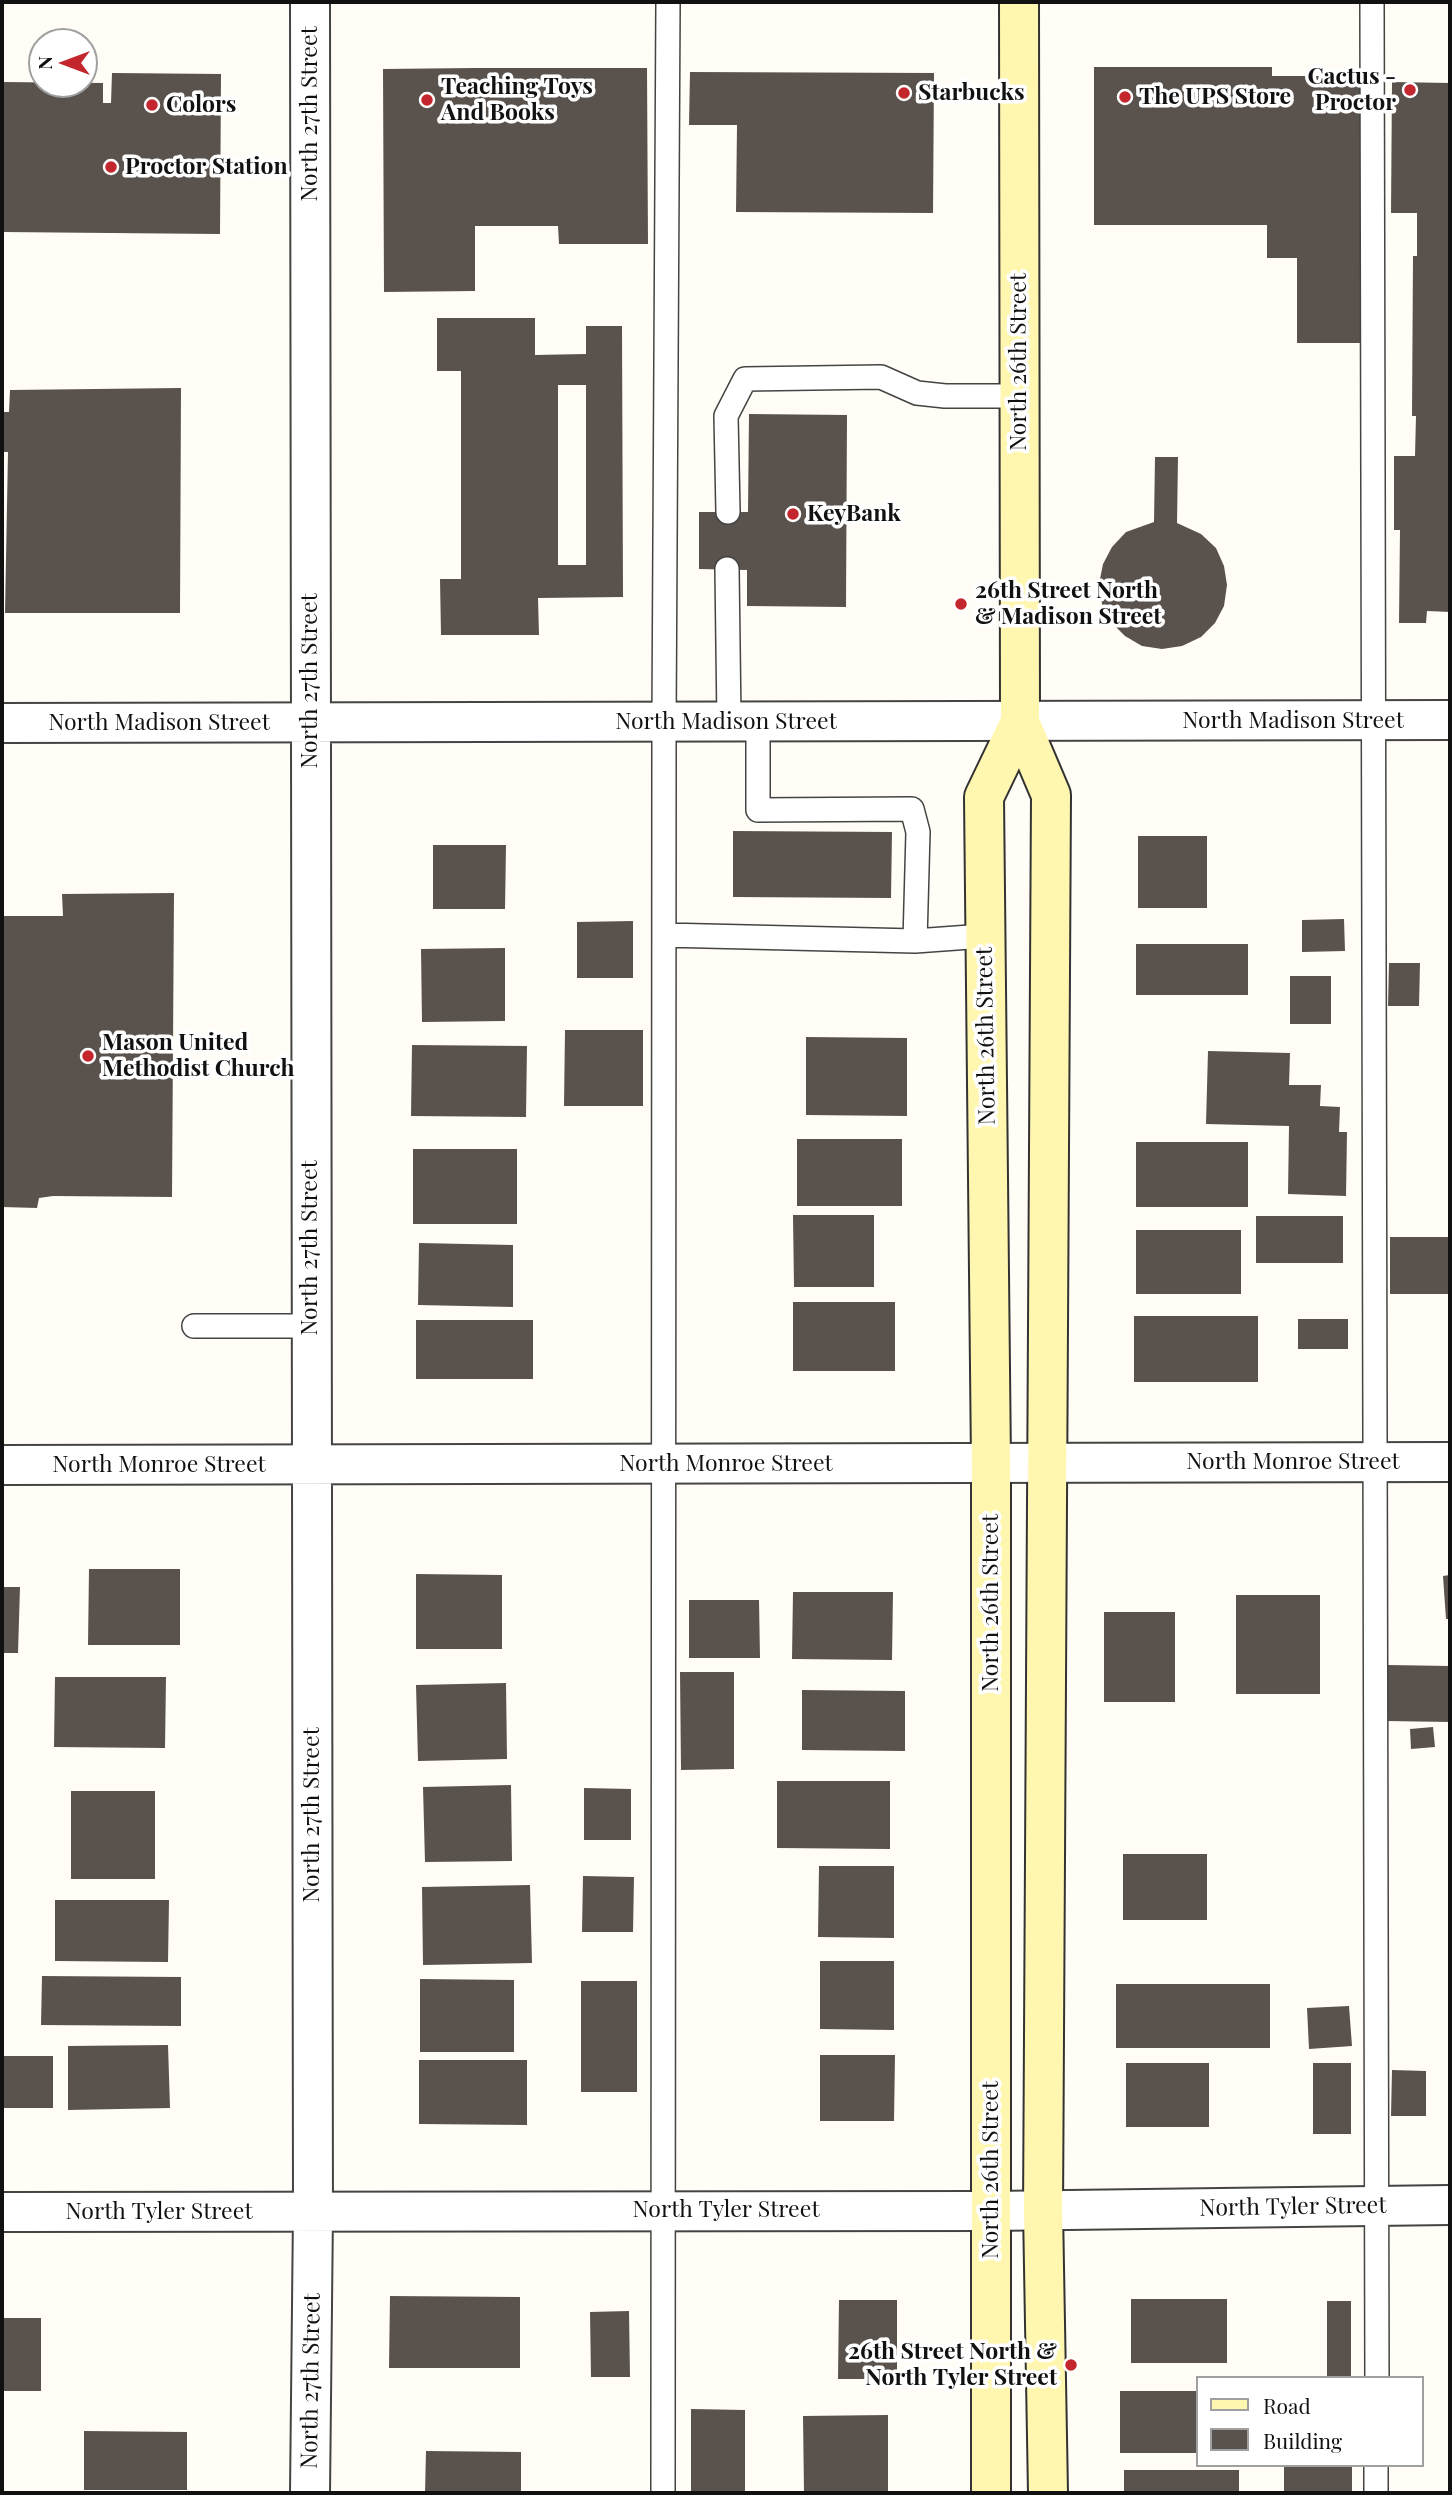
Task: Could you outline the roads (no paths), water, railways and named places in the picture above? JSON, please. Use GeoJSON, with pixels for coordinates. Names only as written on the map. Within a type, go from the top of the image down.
{"type":"FeatureCollection","features":[{"type":"Feature","properties":{"kind":"street","name":"North 27th Street"},"geometry":{"type":"LineString","coordinates":[[310,2],[313,2211],[310,2493]]}},
{"type":"Feature","properties":{"kind":"street","name":"North 26th Street"},"geometry":{"type":"LineString","coordinates":[[1019,2],[1020,722],[1051,795],[1043,2210],[1048,2493]]}},
{"type":"Feature","properties":{"kind":"street","name":"North Madison Street"},"geometry":{"type":"LineString","coordinates":[[2,723],[1450,720]]}},
{"type":"Feature","properties":{"kind":"street","name":"North 26th Street"},"geometry":{"type":"LineString","coordinates":[[991,2493],[991,1463],[985,797],[1020,722]]}},
{"type":"Feature","properties":{"kind":"street","name":"North Monroe Street"},"geometry":{"type":"LineString","coordinates":[[2,1465],[1450,1462]]}},
{"type":"Feature","properties":{"kind":"street","name":"North Tyler Street"},"geometry":{"type":"LineString","coordinates":[[2,2212],[664,2209],[990,2211],[1450,2205]]}},
{"type":"Feature","properties":{"kind":"lane"},"geometry":{"type":"LineString","coordinates":[[663,2493],[662,1464],[668,2]]}},
{"type":"Feature","properties":{"kind":"lane"},"geometry":{"type":"LineString","coordinates":[[1372,2],[1377,2376]]}},
{"type":"Feature","properties":{"kind":"lane"},"geometry":{"type":"LineString","coordinates":[[728,512],[726,416],[745,379],[881,377],[916,393],[945,396],[1018,396]]}},
{"type":"Feature","properties":{"kind":"lane"},"geometry":{"type":"LineString","coordinates":[[727,569],[744,722],[758,810],[912,809],[918,832],[915,941]]}},
{"type":"Feature","properties":{"kind":"lane"},"geometry":{"type":"LineString","coordinates":[[664,935],[915,941],[985,936]]}},
{"type":"Feature","properties":{"kind":"lane"},"geometry":{"type":"LineString","coordinates":[[194,1326],[310,1326]]}},
{"type":"Feature","properties":{"kind":"lane"},"geometry":{"type":"LineString","coordinates":[[1376,2467],[1376,2493]]}},
{"type":"Feature","properties":{"kind":"place","name":"Cactus - Proctor"},"geometry":{"type":"Point","coordinates":[1410,90]}},
{"type":"Feature","properties":{"kind":"place","name":"Starbucks"},"geometry":{"type":"Point","coordinates":[904,93]}},
{"type":"Feature","properties":{"kind":"place","name":"The UPS Store"},"geometry":{"type":"Point","coordinates":[1125,97]}},
{"type":"Feature","properties":{"kind":"place","name":"Teaching Toys And Books"},"geometry":{"type":"Point","coordinates":[427,100]}},
{"type":"Feature","properties":{"kind":"place","name":"Colors"},"geometry":{"type":"Point","coordinates":[152,105]}},
{"type":"Feature","properties":{"kind":"place","name":"Proctor Station"},"geometry":{"type":"Point","coordinates":[111,167]}},
{"type":"Feature","properties":{"kind":"place","name":"KeyBank"},"geometry":{"type":"Point","coordinates":[793,514]}},
{"type":"Feature","properties":{"kind":"place","name":"26th Street North & Madison Street"},"geometry":{"type":"Point","coordinates":[961,604]}},
{"type":"Feature","properties":{"kind":"place","name":"Mason United Methodist Church"},"geometry":{"type":"Point","coordinates":[88,1056]}},
{"type":"Feature","properties":{"kind":"place","name":"26th Street North & North Tyler Street"},"geometry":{"type":"Point","coordinates":[1071,2365]}}]}
